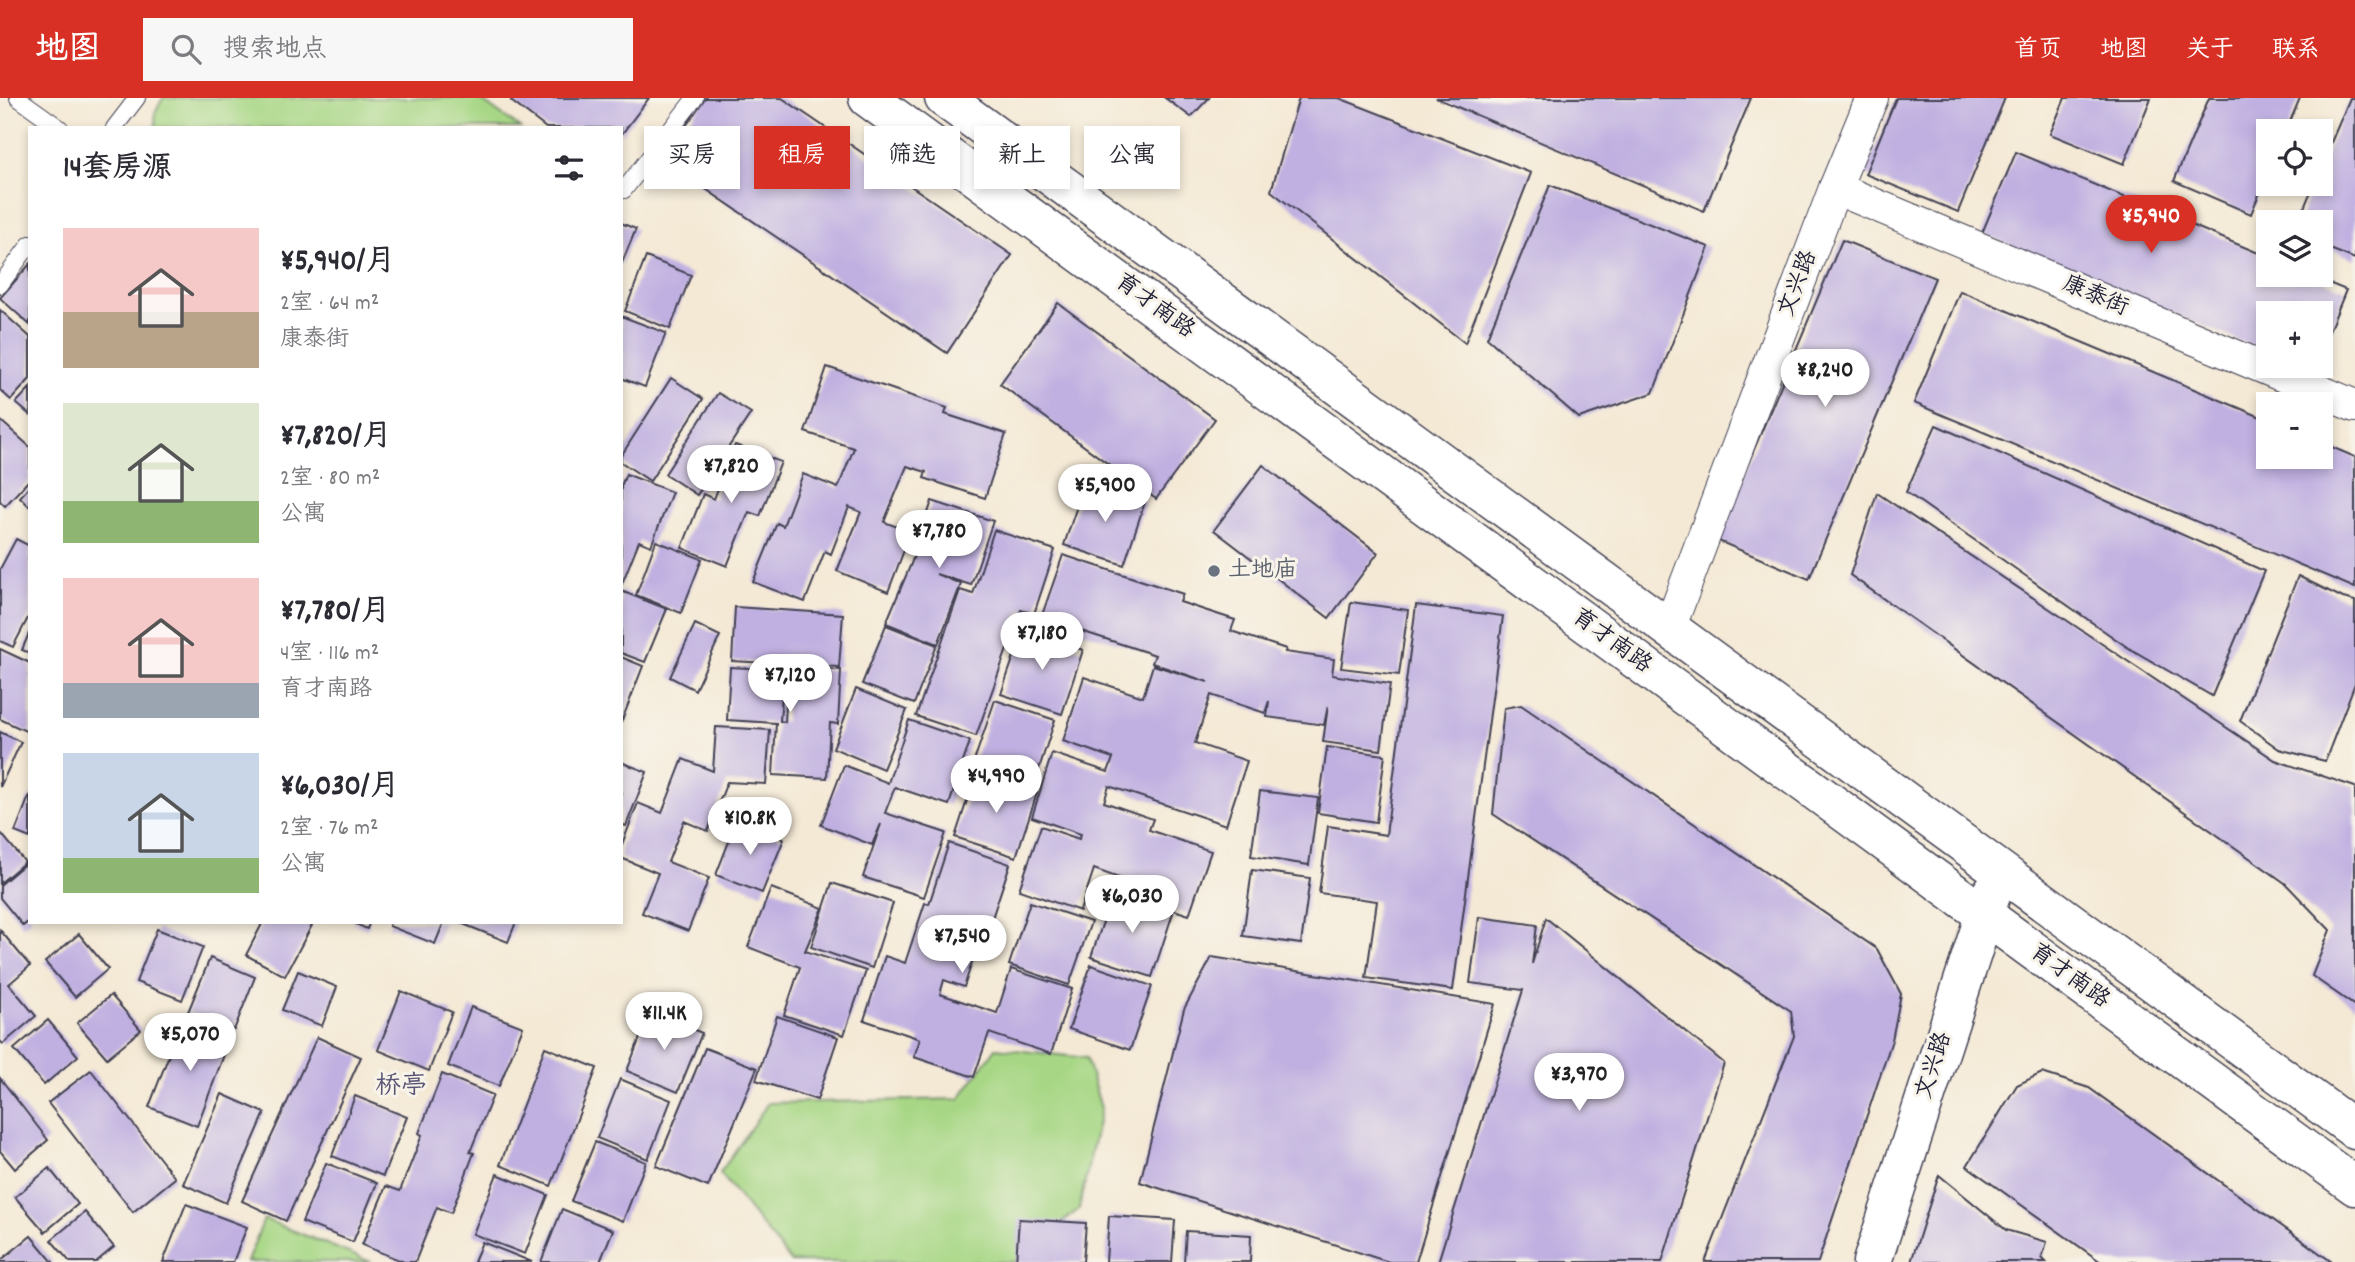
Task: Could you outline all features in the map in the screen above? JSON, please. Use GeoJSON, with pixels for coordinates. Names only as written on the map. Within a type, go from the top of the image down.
{"type":"FeatureCollection","features":[{"type":"Feature","properties":{"kind":"street","name":"育才南路"},"geometry":{"type":"LineString","coordinates":[[868,98],[2355,1186]]}},
{"type":"Feature","properties":{"kind":"street","name":"育才南路"},"geometry":{"type":"LineString","coordinates":[[944,98],[2355,1130]]}},
{"type":"Feature","properties":{"kind":"street","name":"文兴路"},"geometry":{"type":"LineString","coordinates":[[1669,629],[1835,188],[1872,98]]}},
{"type":"Feature","properties":{"kind":"street","name":"康泰街"},"geometry":{"type":"LineString","coordinates":[[1835,188],[2355,406]]}},
{"type":"Feature","properties":{"kind":"street","name":"文兴路"},"geometry":{"type":"LineString","coordinates":[[1872,1262],[1999,870]]}},
{"type":"Feature","properties":{"kind":"lane"},"geometry":{"type":"LineString","coordinates":[[18,98],[57,126]]}},
{"type":"Feature","properties":{"kind":"lane"},"geometry":{"type":"LineString","coordinates":[[115,126],[136,98]]}},
{"type":"Feature","properties":{"kind":"lane"},"geometry":{"type":"LineString","coordinates":[[623,190],[695,98]]}},
{"type":"Feature","properties":{"kind":"lane"},"geometry":{"type":"LineString","coordinates":[[0,285],[28,247]]}},
{"type":"Feature","properties":{"kind":"green space"},"geometry":{"type":"Polygon","coordinates":[[[163,98],[478,98],[517,126],[156,126],[155,113],[163,98]]]}},
{"type":"Feature","properties":{"kind":"green space"},"geometry":{"type":"Polygon","coordinates":[[[996,1048],[1086,1058],[1101,1108],[1079,1209],[1014,1262],[791,1262],[720,1173],[768,1103],[959,1099],[996,1048]]]}},
{"type":"Feature","properties":{"kind":"green space"},"geometry":{"type":"Polygon","coordinates":[[[264,1219],[371,1262],[247,1262],[264,1219]]]}},
{"type":"Feature","properties":{"kind":"building"},"geometry":{"type":"Polygon","coordinates":[[[513,98],[649,98],[623,132],[623,126],[543,126],[511,101],[513,98]]]}},
{"type":"Feature","properties":{"kind":"building"},"geometry":{"type":"Polygon","coordinates":[[[705,98],[782,98],[823,126],[754,126],[754,189],[850,189],[850,144],[864,154],[864,189],[915,189],[1012,255],[947,353],[706,189],[740,189],[740,126],[686,126],[705,98]]]}},
{"type":"Feature","properties":{"kind":"building"},"geometry":{"type":"Polygon","coordinates":[[[1165,98],[1209,98],[1191,117],[1165,98]]]}},
{"type":"Feature","properties":{"kind":"building"},"geometry":{"type":"Polygon","coordinates":[[[1299,98],[1339,98],[1531,173],[1465,343],[1271,191],[1299,98]]]}},
{"type":"Feature","properties":{"kind":"building"},"geometry":{"type":"Polygon","coordinates":[[[1436,98],[1751,98],[1704,211],[1436,98]]]}},
{"type":"Feature","properties":{"kind":"building"},"geometry":{"type":"Polygon","coordinates":[[[1896,98],[2005,98],[1958,212],[1865,174],[1896,98]]]}},
{"type":"Feature","properties":{"kind":"building"},"geometry":{"type":"Polygon","coordinates":[[[2065,98],[2151,98],[2124,164],[2050,134],[2065,98]]]}},
{"type":"Feature","properties":{"kind":"building"},"geometry":{"type":"Polygon","coordinates":[[[2209,98],[2300,98],[2291,119],[2256,119],[2256,196],[2258,196],[2251,214],[2174,181],[2209,98]]]}},
{"type":"Feature","properties":{"kind":"building"},"geometry":{"type":"Polygon","coordinates":[[[2350,98],[2355,98],[2355,259],[2333,250],[2333,210],[2303,210],[2309,196],[2333,196],[2333,138],[2350,98]]]}},
{"type":"Feature","properties":{"kind":"building"},"geometry":{"type":"Polygon","coordinates":[[[2016,152],[2256,252],[2256,287],[2333,287],[2333,285],[2346,290],[2333,322],[2333,301],[2256,301],[2256,348],[1982,233],[2016,152]]]}},
{"type":"Feature","properties":{"kind":"building"},"geometry":{"type":"Polygon","coordinates":[[[1550,185],[1709,247],[1653,393],[1579,418],[1487,338],[1550,185]]]}},
{"type":"Feature","properties":{"kind":"building"},"geometry":{"type":"Polygon","coordinates":[[[623,224],[636,229],[623,260],[623,224]]]}},
{"type":"Feature","properties":{"kind":"building"},"geometry":{"type":"Polygon","coordinates":[[[1842,240],[1935,278],[1809,579],[1716,540],[1842,240]]]}},
{"type":"Feature","properties":{"kind":"building"},"geometry":{"type":"Polygon","coordinates":[[[646,257],[691,275],[670,329],[625,311],[646,257]]]}},
{"type":"Feature","properties":{"kind":"building"},"geometry":{"type":"Polygon","coordinates":[[[28,266],[28,323],[0,298],[28,266]]]}},
{"type":"Feature","properties":{"kind":"building"},"geometry":{"type":"Polygon","coordinates":[[[1960,291],[2256,415],[2256,469],[2333,469],[2333,448],[2355,457],[2355,588],[1914,403],[1960,291]]]}},
{"type":"Feature","properties":{"kind":"building"},"geometry":{"type":"Polygon","coordinates":[[[1058,303],[1215,419],[1156,499],[1000,384],[1058,303]]]}},
{"type":"Feature","properties":{"kind":"building"},"geometry":{"type":"Polygon","coordinates":[[[0,310],[28,335],[28,381],[11,400],[0,390],[0,310]]]}},
{"type":"Feature","properties":{"kind":"building"},"geometry":{"type":"Polygon","coordinates":[[[623,317],[666,333],[645,387],[623,379],[623,317]]]}},
{"type":"Feature","properties":{"kind":"building"},"geometry":{"type":"Polygon","coordinates":[[[827,367],[947,408],[945,414],[1006,434],[985,498],[924,478],[926,472],[907,466],[884,522],[911,532],[888,592],[837,571],[861,512],[849,507],[831,554],[825,551],[805,602],[753,582],[777,523],[783,526],[803,474],[838,488],[854,448],[805,432],[827,367]]]}},
{"type":"Feature","properties":{"kind":"building"},"geometry":{"type":"Polygon","coordinates":[[[671,378],[703,399],[650,481],[623,463],[623,453],[671,378]]]}},
{"type":"Feature","properties":{"kind":"building"},"geometry":{"type":"Polygon","coordinates":[[[28,390],[28,413],[16,403],[28,390]]]}},
{"type":"Feature","properties":{"kind":"building"},"geometry":{"type":"Polygon","coordinates":[[[718,393],[751,413],[697,495],[665,474],[718,393]]]}},
{"type":"Feature","properties":{"kind":"building"},"geometry":{"type":"Polygon","coordinates":[[[0,420],[28,445],[28,481],[5,506],[0,501],[0,420]]]}},
{"type":"Feature","properties":{"kind":"building"},"geometry":{"type":"Polygon","coordinates":[[[1936,425],[2264,571],[2212,696],[2127,647],[1906,492],[1936,425]]]}},
{"type":"Feature","properties":{"kind":"building"},"geometry":{"type":"Polygon","coordinates":[[[735,445],[781,462],[760,516],[749,512],[727,566],[682,548],[703,494],[714,499],[735,445]]]}},
{"type":"Feature","properties":{"kind":"building"},"geometry":{"type":"Polygon","coordinates":[[[1263,465],[1378,553],[1329,618],[1214,530],[1263,465]]]}},
{"type":"Feature","properties":{"kind":"building"},"geometry":{"type":"Polygon","coordinates":[[[626,474],[672,492],[651,546],[639,541],[623,581],[623,481],[626,474]]]}},
{"type":"Feature","properties":{"kind":"building"},"geometry":{"type":"Polygon","coordinates":[[[1085,482],[1145,502],[1124,565],[1064,545],[1085,482]]]}},
{"type":"Feature","properties":{"kind":"building"},"geometry":{"type":"Polygon","coordinates":[[[28,488],[28,505],[20,497],[28,488]]]}},
{"type":"Feature","properties":{"kind":"building"},"geometry":{"type":"Polygon","coordinates":[[[1877,493],[2275,760],[2355,787],[2355,1006],[2312,976],[2330,930],[2285,883],[1850,575],[1877,493]]]}},
{"type":"Feature","properties":{"kind":"building"},"geometry":{"type":"Polygon","coordinates":[[[932,501],[993,521],[971,585],[936,574],[961,584],[938,644],[886,623],[911,564],[932,501]]]}},
{"type":"Feature","properties":{"kind":"building"},"geometry":{"type":"Polygon","coordinates":[[[994,530],[1055,550],[1034,614],[1021,610],[976,736],[916,716],[960,590],[973,594],[994,530]]]}},
{"type":"Feature","properties":{"kind":"building"},"geometry":{"type":"Polygon","coordinates":[[[16,539],[28,545],[28,618],[13,647],[0,641],[0,569],[16,539]]]}},
{"type":"Feature","properties":{"kind":"building"},"geometry":{"type":"Polygon","coordinates":[[[656,541],[702,559],[681,613],[636,595],[656,541]]]}},
{"type":"Feature","properties":{"kind":"building"},"geometry":{"type":"Polygon","coordinates":[[[1063,555],[1183,594],[1180,602],[1235,620],[1231,631],[1286,649],[1285,652],[1334,659],[1332,675],[1390,684],[1381,750],[1323,742],[1328,706],[1324,725],[1267,717],[1269,701],[1265,713],[1211,695],[1195,743],[1247,761],[1226,825],[1109,786],[1104,802],[1153,819],[1149,830],[1211,851],[1189,915],[1129,895],[1133,883],[1094,869],[1080,911],[1019,890],[1041,826],[1079,839],[1081,834],[1032,817],[1052,753],[1108,772],[1113,758],[1063,741],[1084,677],[1143,697],[1153,665],[1208,682],[1152,663],[1155,655],[1041,618],[1063,555]]]}},
{"type":"Feature","properties":{"kind":"building"},"geometry":{"type":"Polygon","coordinates":[[[2298,576],[2355,601],[2355,683],[2325,761],[2279,749],[2240,721],[2298,576]]]}},
{"type":"Feature","properties":{"kind":"building"},"geometry":{"type":"Polygon","coordinates":[[[623,592],[667,609],[645,662],[623,654],[623,592]]]}},
{"type":"Feature","properties":{"kind":"building"},"geometry":{"type":"Polygon","coordinates":[[[1351,602],[1408,610],[1399,675],[1341,668],[1351,602]]]}},
{"type":"Feature","properties":{"kind":"building"},"geometry":{"type":"Polygon","coordinates":[[[1416,605],[1503,616],[1453,990],[1366,978],[1377,901],[1319,893],[1328,826],[1386,835],[1416,605]]]}},
{"type":"Feature","properties":{"kind":"building"},"geometry":{"type":"Polygon","coordinates":[[[735,607],[843,614],[839,667],[732,661],[735,607]]]}},
{"type":"Feature","properties":{"kind":"building"},"geometry":{"type":"Polygon","coordinates":[[[695,624],[720,636],[695,690],[670,677],[695,624]]]}},
{"type":"Feature","properties":{"kind":"building"},"geometry":{"type":"Polygon","coordinates":[[[886,625],[937,645],[914,704],[862,684],[886,625]]]}},
{"type":"Feature","properties":{"kind":"building"},"geometry":{"type":"Polygon","coordinates":[[[1023,630],[1083,650],[1062,714],[1001,694],[1023,630]]]}},
{"type":"Feature","properties":{"kind":"building"},"geometry":{"type":"Polygon","coordinates":[[[28,636],[28,652],[22,650],[28,636]]]}},
{"type":"Feature","properties":{"kind":"building"},"geometry":{"type":"Polygon","coordinates":[[[0,649],[28,662],[28,732],[0,719],[0,649]]]}},
{"type":"Feature","properties":{"kind":"building"},"geometry":{"type":"Polygon","coordinates":[[[623,658],[643,666],[623,718],[623,658]]]}},
{"type":"Feature","properties":{"kind":"building"},"geometry":{"type":"Polygon","coordinates":[[[730,667],[784,670],[780,721],[785,722],[788,667],[841,670],[838,724],[830,723],[827,778],[773,775],[776,723],[727,720],[730,667]]]}},
{"type":"Feature","properties":{"kind":"building"},"geometry":{"type":"Polygon","coordinates":[[[856,689],[907,710],[883,769],[833,748],[856,689]]]}},
{"type":"Feature","properties":{"kind":"building"},"geometry":{"type":"Polygon","coordinates":[[[995,700],[1055,720],[1034,784],[973,764],[995,700]]]}},
{"type":"Feature","properties":{"kind":"building"},"geometry":{"type":"Polygon","coordinates":[[[1521,705],[1877,949],[1901,994],[1892,1040],[1818,1262],[1705,1262],[1794,1036],[1791,1011],[1493,814],[1504,708],[1521,705]]]}},
{"type":"Feature","properties":{"kind":"building"},"geometry":{"type":"Polygon","coordinates":[[[909,720],[970,741],[949,805],[895,787],[885,813],[946,833],[924,897],[863,877],[881,824],[872,845],[821,825],[844,765],[888,783],[909,720]]]}},
{"type":"Feature","properties":{"kind":"building"},"geometry":{"type":"Polygon","coordinates":[[[716,727],[770,730],[766,784],[727,782],[708,831],[684,821],[668,862],[709,878],[688,931],[642,913],[658,873],[623,859],[623,842],[638,803],[662,813],[683,759],[713,771],[716,727]]]}},
{"type":"Feature","properties":{"kind":"building"},"geometry":{"type":"Polygon","coordinates":[[[0,732],[21,742],[0,787],[0,732]]]}},
{"type":"Feature","properties":{"kind":"building"},"geometry":{"type":"Polygon","coordinates":[[[1327,747],[1385,755],[1376,822],[1318,813],[1327,747]]]}},
{"type":"Feature","properties":{"kind":"building"},"geometry":{"type":"Polygon","coordinates":[[[623,763],[647,772],[626,826],[623,825],[623,763]]]}},
{"type":"Feature","properties":{"kind":"building"},"geometry":{"type":"Polygon","coordinates":[[[976,773],[1037,793],[1016,857],[955,837],[976,773]]]}},
{"type":"Feature","properties":{"kind":"building"},"geometry":{"type":"Polygon","coordinates":[[[1260,791],[1318,798],[1309,865],[1251,856],[1260,791]]]}},
{"type":"Feature","properties":{"kind":"building"},"geometry":{"type":"Polygon","coordinates":[[[28,799],[28,837],[15,832],[28,799]]]}},
{"type":"Feature","properties":{"kind":"building"},"geometry":{"type":"Polygon","coordinates":[[[737,821],[784,839],[762,893],[716,875],[737,821]]]}},
{"type":"Feature","properties":{"kind":"building"},"geometry":{"type":"Polygon","coordinates":[[[0,832],[25,862],[0,883],[0,832]]]}},
{"type":"Feature","properties":{"kind":"building"},"geometry":{"type":"Polygon","coordinates":[[[949,843],[1010,864],[989,927],[984,926],[964,987],[944,980],[940,994],[997,1013],[1011,969],[1072,989],[1051,1054],[989,1033],[974,1077],[914,1057],[920,1039],[864,1020],[885,956],[905,963],[925,903],[929,904],[949,843]]]}},
{"type":"Feature","properties":{"kind":"building"},"geometry":{"type":"Polygon","coordinates":[[[28,863],[28,922],[23,926],[0,898],[0,885],[28,863]]]}},
{"type":"Feature","properties":{"kind":"building"},"geometry":{"type":"Polygon","coordinates":[[[1252,870],[1310,878],[1301,944],[1243,936],[1252,870]]]}},
{"type":"Feature","properties":{"kind":"building"},"geometry":{"type":"Polygon","coordinates":[[[832,883],[893,903],[872,968],[811,947],[832,883]]]}},
{"type":"Feature","properties":{"kind":"building"},"geometry":{"type":"Polygon","coordinates":[[[771,888],[823,908],[805,951],[866,971],[844,1035],[784,1015],[800,967],[748,947],[771,888]]]}},
{"type":"Feature","properties":{"kind":"building"},"geometry":{"type":"Polygon","coordinates":[[[1113,893],[1173,913],[1152,977],[1091,957],[1113,893]]]}},
{"type":"Feature","properties":{"kind":"building"},"geometry":{"type":"Polygon","coordinates":[[[1030,902],[1091,922],[1069,985],[1009,965],[1030,902]]]}},
{"type":"Feature","properties":{"kind":"building"},"geometry":{"type":"Polygon","coordinates":[[[1479,917],[1537,925],[1532,964],[1546,918],[1724,1063],[1662,1262],[1438,1262],[1523,990],[1470,983],[1479,917]]]}},
{"type":"Feature","properties":{"kind":"building"},"geometry":{"type":"Polygon","coordinates":[[[262,924],[312,925],[285,976],[246,955],[262,924]]]}},
{"type":"Feature","properties":{"kind":"building"},"geometry":{"type":"Polygon","coordinates":[[[356,924],[369,924],[367,929],[356,924]]]}},
{"type":"Feature","properties":{"kind":"building"},"geometry":{"type":"Polygon","coordinates":[[[390,924],[443,924],[435,944],[390,924]]]}},
{"type":"Feature","properties":{"kind":"building"},"geometry":{"type":"Polygon","coordinates":[[[463,924],[515,924],[508,942],[463,924]]]}},
{"type":"Feature","properties":{"kind":"building"},"geometry":{"type":"Polygon","coordinates":[[[157,929],[203,947],[182,1000],[136,982],[157,929]]]}},
{"type":"Feature","properties":{"kind":"building"},"geometry":{"type":"Polygon","coordinates":[[[0,930],[30,966],[9,984],[36,1016],[3,1044],[0,1041],[0,930]]]}},
{"type":"Feature","properties":{"kind":"building"},"geometry":{"type":"Polygon","coordinates":[[[79,934],[108,969],[75,997],[45,962],[79,934]]]}},
{"type":"Feature","properties":{"kind":"building"},"geometry":{"type":"Polygon","coordinates":[[[1212,957],[1495,1004],[1416,1262],[1389,1262],[1140,1182],[1184,1009],[1212,957]]]}},
{"type":"Feature","properties":{"kind":"building"},"geometry":{"type":"Polygon","coordinates":[[[210,958],[255,977],[234,1030],[188,1012],[210,958]]]}},
{"type":"Feature","properties":{"kind":"building"},"geometry":{"type":"Polygon","coordinates":[[[1091,965],[1152,986],[1130,1050],[1069,1029],[1091,965]]]}},
{"type":"Feature","properties":{"kind":"building"},"geometry":{"type":"Polygon","coordinates":[[[298,971],[337,987],[322,1026],[282,1010],[298,971]]]}},
{"type":"Feature","properties":{"kind":"building"},"geometry":{"type":"Polygon","coordinates":[[[401,991],[452,1012],[429,1071],[378,1050],[401,991]]]}},
{"type":"Feature","properties":{"kind":"building"},"geometry":{"type":"Polygon","coordinates":[[[111,995],[141,1030],[107,1058],[77,1023],[111,995]]]}},
{"type":"Feature","properties":{"kind":"building"},"geometry":{"type":"Polygon","coordinates":[[[471,1007],[523,1027],[499,1086],[448,1066],[471,1007]]]}},
{"type":"Feature","properties":{"kind":"building"},"geometry":{"type":"Polygon","coordinates":[[[650,1012],[702,1033],[678,1092],[627,1071],[650,1012]]]}},
{"type":"Feature","properties":{"kind":"building"},"geometry":{"type":"Polygon","coordinates":[[[777,1016],[838,1037],[817,1100],[756,1080],[777,1016]]]}},
{"type":"Feature","properties":{"kind":"building"},"geometry":{"type":"Polygon","coordinates":[[[48,1020],[78,1056],[44,1085],[14,1049],[48,1020]]]}},
{"type":"Feature","properties":{"kind":"building"},"geometry":{"type":"Polygon","coordinates":[[[182,1021],[230,1039],[197,1126],[149,1107],[182,1021]]]}},
{"type":"Feature","properties":{"kind":"building"},"geometry":{"type":"Polygon","coordinates":[[[317,1037],[361,1057],[286,1221],[242,1201],[317,1037]]]}},
{"type":"Feature","properties":{"kind":"building"},"geometry":{"type":"Polygon","coordinates":[[[545,1047],[597,1068],[551,1186],[500,1165],[545,1047]]]}},
{"type":"Feature","properties":{"kind":"building"},"geometry":{"type":"Polygon","coordinates":[[[705,1048],[757,1068],[708,1187],[656,1166],[705,1048]]]}},
{"type":"Feature","properties":{"kind":"building"},"geometry":{"type":"Polygon","coordinates":[[[91,1070],[175,1178],[133,1212],[48,1103],[91,1070]]]}},
{"type":"Feature","properties":{"kind":"building"},"geometry":{"type":"Polygon","coordinates":[[[2042,1073],[2089,1088],[2332,1262],[2101,1262],[1967,1166],[2017,1085],[2042,1073]]]}},
{"type":"Feature","properties":{"kind":"building"},"geometry":{"type":"Polygon","coordinates":[[[442,1074],[493,1095],[470,1152],[474,1153],[451,1213],[437,1207],[415,1262],[404,1262],[362,1245],[386,1186],[400,1191],[442,1074]]]}},
{"type":"Feature","properties":{"kind":"building"},"geometry":{"type":"Polygon","coordinates":[[[0,1078],[48,1140],[15,1169],[0,1151],[0,1078]]]}},
{"type":"Feature","properties":{"kind":"building"},"geometry":{"type":"Polygon","coordinates":[[[620,1079],[671,1100],[648,1159],[597,1138],[620,1079]]]}},
{"type":"Feature","properties":{"kind":"building"},"geometry":{"type":"Polygon","coordinates":[[[222,1094],[265,1113],[226,1203],[183,1184],[222,1094]]]}},
{"type":"Feature","properties":{"kind":"building"},"geometry":{"type":"Polygon","coordinates":[[[355,1096],[407,1117],[383,1176],[332,1156],[355,1096]]]}},
{"type":"Feature","properties":{"kind":"building"},"geometry":{"type":"Polygon","coordinates":[[[595,1142],[646,1162],[623,1221],[571,1201],[595,1142]]]}},
{"type":"Feature","properties":{"kind":"building"},"geometry":{"type":"Polygon","coordinates":[[[326,1163],[377,1183],[353,1242],[302,1222],[326,1163]]]}},
{"type":"Feature","properties":{"kind":"building"},"geometry":{"type":"Polygon","coordinates":[[[49,1168],[78,1204],[45,1232],[15,1197],[49,1168]]]}},
{"type":"Feature","properties":{"kind":"building"},"geometry":{"type":"Polygon","coordinates":[[[497,1174],[548,1195],[525,1254],[473,1234],[497,1174]]]}},
{"type":"Feature","properties":{"kind":"building"},"geometry":{"type":"Polygon","coordinates":[[[1939,1175],[2006,1230],[2047,1242],[2042,1258],[2046,1262],[1911,1262],[1939,1175]]]}},
{"type":"Feature","properties":{"kind":"building"},"geometry":{"type":"Polygon","coordinates":[[[186,1204],[247,1227],[233,1262],[163,1262],[186,1204]]]}},
{"type":"Feature","properties":{"kind":"building"},"geometry":{"type":"Polygon","coordinates":[[[562,1209],[613,1230],[600,1262],[541,1262],[562,1209]]]}},
{"type":"Feature","properties":{"kind":"building"},"geometry":{"type":"Polygon","coordinates":[[[85,1212],[114,1247],[96,1262],[70,1262],[51,1240],[85,1212]]]}},
{"type":"Feature","properties":{"kind":"building"},"geometry":{"type":"Polygon","coordinates":[[[1109,1216],[1175,1220],[1172,1262],[1106,1262],[1109,1216]]]}},
{"type":"Feature","properties":{"kind":"building"},"geometry":{"type":"Polygon","coordinates":[[[1019,1219],[1086,1223],[1083,1262],[1016,1262],[1019,1219]]]}},
{"type":"Feature","properties":{"kind":"building"},"geometry":{"type":"Polygon","coordinates":[[[1186,1231],[1251,1235],[1250,1262],[1184,1262],[1186,1231]]]}},
{"type":"Feature","properties":{"kind":"building"},"geometry":{"type":"Polygon","coordinates":[[[31,1236],[53,1262],[0,1262],[0,1261],[31,1236]]]}},
{"type":"Feature","properties":{"kind":"building"},"geometry":{"type":"Polygon","coordinates":[[[482,1242],[532,1262],[474,1262],[482,1242]]]}},
{"type":"Feature","properties":{"kind":"place","name":"土地庙"},"geometry":{"type":"Point","coordinates":[1214,571]}},
{"type":"Feature","properties":{"kind":"district","name":"桥亭"},"geometry":{"type":"Point","coordinates":[401,1087]}}]}
